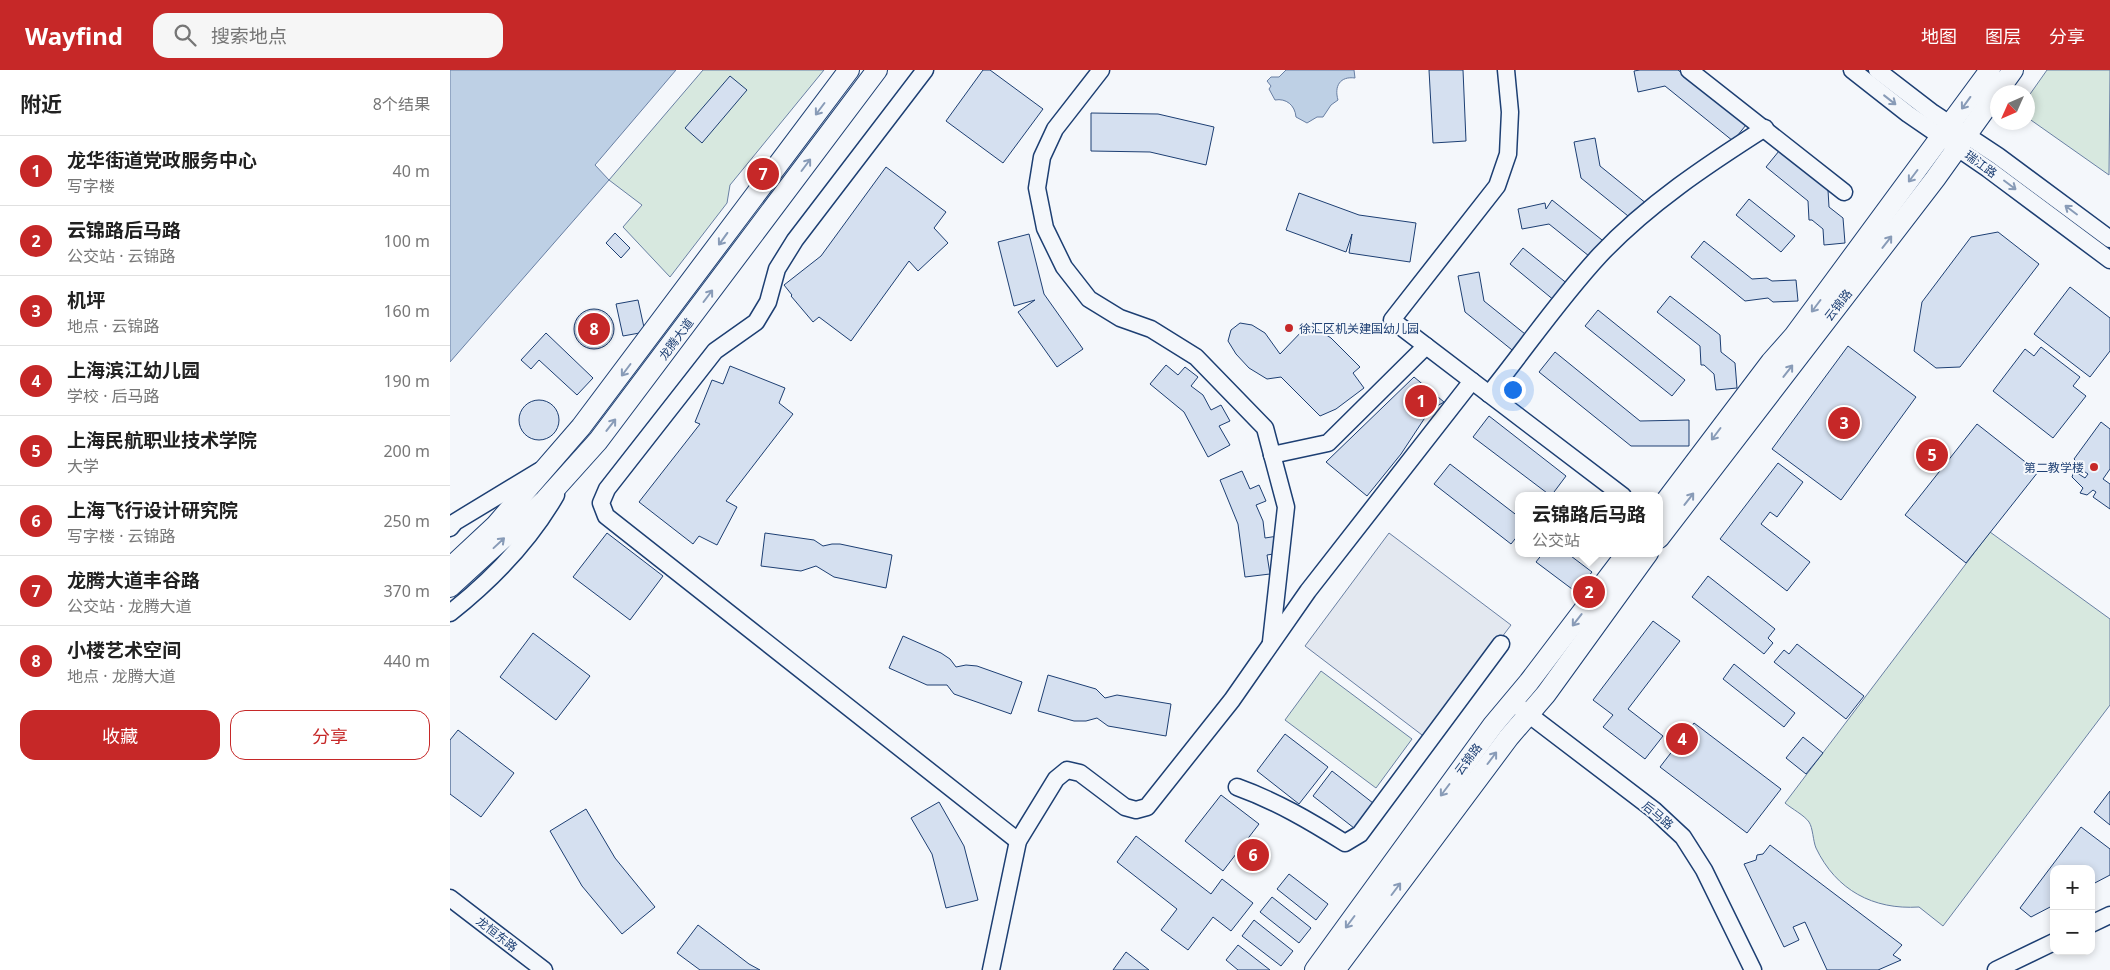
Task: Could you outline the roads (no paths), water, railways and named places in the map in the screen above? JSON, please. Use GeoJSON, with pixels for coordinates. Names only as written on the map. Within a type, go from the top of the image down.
{"type":"FeatureCollection","features":[{"type":"Feature","properties":{"kind":"main road","name":"龙腾大道"},"geometry":{"type":"LineString","coordinates":[[454,574],[614,385],[849,70]]}},
{"type":"Feature","properties":{"kind":"main road","name":"龙腾大道"},"geometry":{"type":"LineString","coordinates":[[454,574],[564,481],[632,399],[877,70]]}},
{"type":"Feature","properties":{"kind":"main road","name":"云锦路"},"geometry":{"type":"LineString","coordinates":[[1663,533],[1955,135],[1990,70]]}},
{"type":"Feature","properties":{"kind":"main road","name":"云锦路"},"geometry":{"type":"LineString","coordinates":[[1663,505],[1771,362],[1955,135],[2014,70]]}},
{"type":"Feature","properties":{"kind":"main road","name":"云锦路"},"geometry":{"type":"LineString","coordinates":[[1315,970],[1385,875],[1433,805],[1520,708],[1625,557]]}},
{"type":"Feature","properties":{"kind":"main road","name":"云锦路"},"geometry":{"type":"LineString","coordinates":[[1335,970],[1508,736],[1520,708],[1546,694],[1645,557]]}},
{"type":"Feature","properties":{"kind":"street"},"geometry":{"type":"LineString","coordinates":[[925,70],[795,240],[777,269],[768,302],[756,322],[715,351],[608,489],[601,503],[606,516],[1018,841]]}},
{"type":"Feature","properties":{"kind":"street"},"geometry":{"type":"LineString","coordinates":[[1101,70],[1055,129],[1042,157],[1038,188],[1045,228],[1064,267],[1089,299],[1120,318],[1151,329],[1196,357],[1265,428],[1286,507],[1271,646]]}},
{"type":"Feature","properties":{"kind":"street"},"geometry":{"type":"LineString","coordinates":[[1506,70],[1510,112],[1508,154],[1497,186],[1392,320],[1618,492]]}},
{"type":"Feature","properties":{"kind":"street"},"geometry":{"type":"LineString","coordinates":[[1689,70],[1844,192]]}},
{"type":"Feature","properties":{"kind":"street","name":"瑞江路"},"geometry":{"type":"LineString","coordinates":[[1852,70],[1908,114],[1955,135],[2110,239]]}},
{"type":"Feature","properties":{"kind":"street","name":"瑞江路"},"geometry":{"type":"LineString","coordinates":[[1877,70],[1934,113],[1955,135],[2110,260]]}},
{"type":"Feature","properties":{"kind":"street"},"geometry":{"type":"LineString","coordinates":[[1489,394],[1600,255],[1648,210],[1717,158],[1765,128]]}},
{"type":"Feature","properties":{"kind":"street"},"geometry":{"type":"LineString","coordinates":[[1272,455],[1328,442],[1426,346]]}},
{"type":"Feature","properties":{"kind":"street"},"geometry":{"type":"LineString","coordinates":[[991,970],[1018,841],[1056,779],[1067,770],[1080,773],[1125,807],[1136,810],[1148,807],[1232,700],[1308,591],[1472,381]]}},
{"type":"Feature","properties":{"kind":"street"},"geometry":{"type":"LineString","coordinates":[[450,528],[456,522],[547,466]]}},
{"type":"Feature","properties":{"kind":"street"},"geometry":{"type":"LineString","coordinates":[[450,613],[496,574],[517,551],[546,512],[564,481]]}},
{"type":"Feature","properties":{"kind":"street"},"geometry":{"type":"LineString","coordinates":[[1237,787],[1297,814],[1345,843],[1360,834],[1502,644]]}},
{"type":"Feature","properties":{"kind":"street","name":"后马路"},"geometry":{"type":"LineString","coordinates":[[1520,708],[1654,810],[1682,837],[1704,870],[1753,970]]}},
{"type":"Feature","properties":{"kind":"street","name":"龙恒东路"},"geometry":{"type":"LineString","coordinates":[[450,898],[544,970]]}},
{"type":"Feature","properties":{"kind":"street"},"geometry":{"type":"LineString","coordinates":[[2095,922],[2110,915]]}},
{"type":"Feature","properties":{"kind":"street"},"geometry":{"type":"LineString","coordinates":[[1996,970],[2050,944]]}},
{"type":"Feature","properties":{"kind":"water"},"geometry":{"type":"Polygon","coordinates":[[[450,70],[676,70],[595,165],[609,180],[450,362],[450,70]]]}},
{"type":"Feature","properties":{"kind":"water"},"geometry":{"type":"Polygon","coordinates":[[[1286,70],[1354,70],[1355,78],[1342,80],[1337,90],[1338,100],[1331,105],[1323,117],[1317,117],[1307,123],[1296,117],[1294,109],[1289,103],[1283,100],[1275,100],[1269,89],[1271,86],[1267,81],[1271,77],[1279,77],[1286,70]]]}},
{"type":"Feature","properties":{"kind":"place","name":"龙腾大道丰谷路"},"geometry":{"type":"Point","coordinates":[763,174]}},
{"type":"Feature","properties":{"kind":"place","name":"徐汇区机关建国幼儿园"},"geometry":{"type":"Point","coordinates":[1289,328]}},
{"type":"Feature","properties":{"kind":"place","name":"小楼艺术空间"},"geometry":{"type":"Point","coordinates":[594,329]}},
{"type":"Feature","properties":{"kind":"place","name":"龙华街道党政服务中心"},"geometry":{"type":"Point","coordinates":[1421,401]}},
{"type":"Feature","properties":{"kind":"place","name":"机坪"},"geometry":{"type":"Point","coordinates":[1844,423]}},
{"type":"Feature","properties":{"kind":"place","name":"上海民航职业技术学院"},"geometry":{"type":"Point","coordinates":[1932,455]}},
{"type":"Feature","properties":{"kind":"place","name":"第二教学楼"},"geometry":{"type":"Point","coordinates":[2094,467]}},
{"type":"Feature","properties":{"kind":"place","name":"云锦路后马路"},"geometry":{"type":"Point","coordinates":[1589,592]}},
{"type":"Feature","properties":{"kind":"place","name":"上海滨江幼儿园"},"geometry":{"type":"Point","coordinates":[1682,739]}},
{"type":"Feature","properties":{"kind":"place","name":"上海飞行设计研究院"},"geometry":{"type":"Point","coordinates":[1253,855]}}]}
